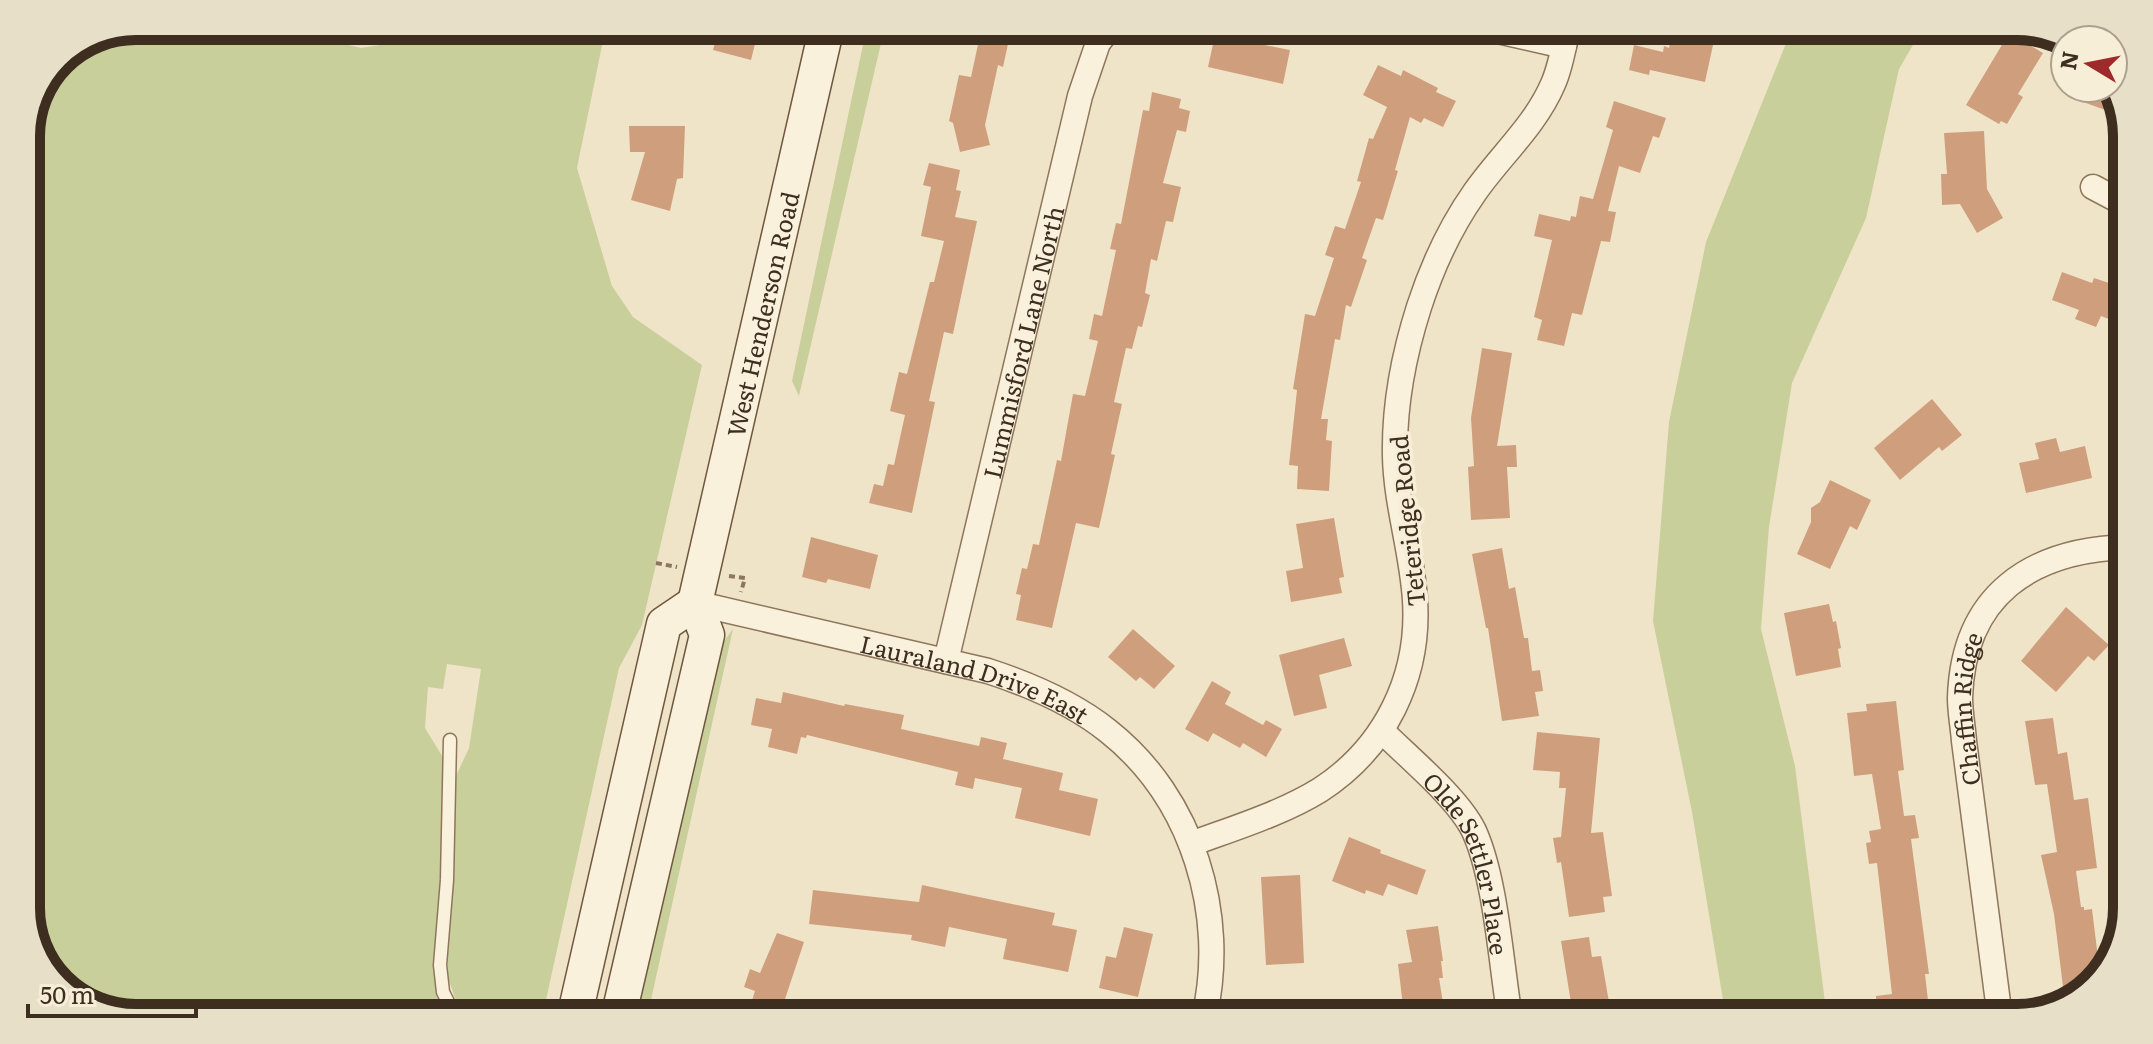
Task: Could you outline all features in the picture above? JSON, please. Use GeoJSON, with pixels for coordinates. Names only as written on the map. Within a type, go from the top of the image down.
{"type":"FeatureCollection","features":[{"type":"Feature","properties":{"kind":"main road","name":"West Henderson Road"},"geometry":{"type":"LineString","coordinates":[[621,1004],[707,635],[695,603],[824,40]]}},
{"type":"Feature","properties":{"kind":"main road"},"geometry":{"type":"LineString","coordinates":[[577,1004],[664,624],[695,603]]}},
{"type":"Feature","properties":{"kind":"street","name":"Lummisford Lane North"},"geometry":{"type":"LineString","coordinates":[[946,661],[1080,96],[1100,40]]}},
{"type":"Feature","properties":{"kind":"street","name":"Teteridge Road"},"geometry":{"type":"LineString","coordinates":[[1191,844],[1298,802],[1349,769],[1382,731],[1404,688],[1415,631],[1415,598],[1402,528],[1395,457],[1400,390],[1411,334],[1433,270],[1452,232],[1474,194],[1539,111],[1552,86],[1565,40]]}},
{"type":"Feature","properties":{"kind":"street"},"geometry":{"type":"LineString","coordinates":[[2093,187],[2113,198]]}},
{"type":"Feature","properties":{"kind":"street","name":"Chaffin Ridge"},"geometry":{"type":"LineString","coordinates":[[1998,1004],[1964,741],[1960,698],[1966,660],[1986,608],[2021,574],[2055,558],[2113,548]]}},
{"type":"Feature","properties":{"kind":"street","name":"Lauraland Drive East"},"geometry":{"type":"LineString","coordinates":[[695,603],[988,671],[1034,686],[1108,731],[1136,757],[1159,786],[1191,844],[1203,881],[1211,925],[1212,965],[1206,1004]]}},
{"type":"Feature","properties":{"kind":"street","name":"Olde Settler Place"},"geometry":{"type":"LineString","coordinates":[[1382,731],[1456,805],[1473,829],[1491,898],[1508,1004]]}},
{"type":"Feature","properties":{"kind":"lane"},"geometry":{"type":"LineString","coordinates":[[449,1004],[443,992],[440,965],[447,880],[450,740]]}},
{"type":"Feature","properties":{"kind":"green space"},"geometry":{"type":"Polygon","coordinates":[[[136,40],[329,40],[361,48],[380,45],[381,40],[603,40],[577,168],[612,286],[633,317],[702,365],[642,625],[619,668],[545,1004],[457,1004],[448,978],[447,943],[456,776],[469,748],[481,669],[447,664],[443,689],[428,687],[425,728],[444,759],[444,839],[435,987],[441,1004],[124,1003],[94,994],[73,980],[56,961],[45,939],[40,914],[40,130],[43,111],[60,78],[83,56],[100,47],[136,40]]]}},
{"type":"Feature","properties":{"kind":"green space"},"geometry":{"type":"Polygon","coordinates":[[[864,40],[882,40],[799,396],[792,381],[864,40]]]}},
{"type":"Feature","properties":{"kind":"green space"},"geometry":{"type":"Polygon","coordinates":[[[1787,40],[1916,40],[1899,69],[1866,218],[1792,383],[1769,527],[1761,629],[1795,766],[1825,1004],[1724,1004],[1692,812],[1653,621],[1669,422],[1706,242],[1787,40]]]}},
{"type":"Feature","properties":{"kind":"green space"},"geometry":{"type":"Polygon","coordinates":[[[733,629],[650,1004],[637,1004],[722,644],[733,629]]]}},
{"type":"Feature","properties":{"kind":"building"},"geometry":{"type":"Polygon","coordinates":[[[716,40],[756,40],[751,60],[713,50],[716,40]]]}},
{"type":"Feature","properties":{"kind":"building"},"geometry":{"type":"Polygon","coordinates":[[[979,40],[1009,40],[1003,67],[998,65],[985,125],[990,145],[960,152],[953,123],[949,121],[959,75],[971,77],[979,40]]]}},
{"type":"Feature","properties":{"kind":"building"},"geometry":{"type":"Polygon","coordinates":[[[1214,40],[1240,40],[1290,50],[1283,84],[1208,67],[1214,40]]]}},
{"type":"Feature","properties":{"kind":"building"},"geometry":{"type":"Polygon","coordinates":[[[1670,40],[1707,40],[1706,43],[1713,45],[1705,82],[1650,70],[1649,75],[1629,70],[1634,45],[1663,52],[1664,46],[1669,48],[1670,40]]]}},
{"type":"Feature","properties":{"kind":"building"},"geometry":{"type":"Polygon","coordinates":[[[2005,40],[2022,40],[2043,53],[2018,94],[2023,97],[2007,124],[2001,121],[1999,124],[1966,105],[2005,40]]]}},
{"type":"Feature","properties":{"kind":"building"},"geometry":{"type":"Polygon","coordinates":[[[1378,65],[1401,76],[1403,70],[1456,101],[1443,127],[1424,118],[1421,123],[1410,117],[1383,220],[1376,218],[1362,258],[1367,260],[1351,307],[1346,305],[1340,340],[1335,339],[1321,419],[1328,419],[1326,440],[1332,441],[1329,491],[1297,489],[1298,466],[1289,465],[1297,390],[1293,389],[1305,314],[1315,316],[1334,258],[1325,255],[1335,226],[1345,229],[1361,182],[1357,181],[1369,138],[1373,139],[1387,107],[1363,95],[1378,65]]]}},
{"type":"Feature","properties":{"kind":"building"},"geometry":{"type":"Polygon","coordinates":[[[1152,92],[1181,99],[1179,108],[1190,111],[1186,132],[1177,130],[1163,183],[1181,187],[1173,222],[1166,221],[1157,261],[1151,259],[1145,293],[1150,295],[1142,327],[1138,326],[1132,349],[1126,348],[1114,402],[1122,404],[1111,454],[1115,455],[1099,528],[1076,523],[1052,628],[1016,620],[1021,595],[1016,594],[1022,568],[1027,569],[1033,544],[1039,545],[1057,460],[1061,461],[1073,394],[1085,396],[1098,341],[1089,339],[1094,314],[1102,316],[1116,250],[1110,249],[1116,223],[1121,224],[1143,110],[1149,111],[1152,92]]]}},
{"type":"Feature","properties":{"kind":"building"},"geometry":{"type":"Polygon","coordinates":[[[1614,101],[1666,118],[1659,138],[1653,136],[1640,173],[1619,166],[1608,211],[1616,212],[1610,242],[1601,241],[1582,315],[1572,313],[1564,346],[1537,340],[1542,320],[1534,317],[1552,240],[1534,236],[1539,214],[1570,221],[1571,216],[1576,217],[1580,196],[1593,199],[1613,130],[1606,127],[1614,101]]]}},
{"type":"Feature","properties":{"kind":"building"},"geometry":{"type":"Polygon","coordinates":[[[2089,104],[2108,104],[2109,111],[2089,104]]]}},
{"type":"Feature","properties":{"kind":"building"},"geometry":{"type":"Polygon","coordinates":[[[629,126],[685,126],[683,178],[677,179],[670,211],[631,200],[645,152],[630,152],[629,126]]]}},
{"type":"Feature","properties":{"kind":"building"},"geometry":{"type":"Polygon","coordinates":[[[1984,131],[1987,189],[2003,218],[1977,233],[1960,204],[1942,205],[1941,174],[1947,174],[1944,133],[1984,131]]]}},
{"type":"Feature","properties":{"kind":"building"},"geometry":{"type":"Polygon","coordinates":[[[929,163],[960,170],[956,190],[961,191],[955,217],[977,221],[953,334],[944,332],[929,401],[935,402],[912,513],[869,503],[874,484],[883,486],[888,464],[894,465],[905,415],[890,411],[899,372],[907,374],[930,282],[934,282],[944,241],[921,236],[931,187],[923,185],[929,163]]]}},
{"type":"Feature","properties":{"kind":"building"},"geometry":{"type":"Polygon","coordinates":[[[2062,272],[2092,283],[2094,278],[2113,284],[2113,321],[2101,316],[2096,327],[2075,319],[2079,310],[2052,300],[2062,272]]]}},
{"type":"Feature","properties":{"kind":"building"},"geometry":{"type":"Polygon","coordinates":[[[1482,348],[1512,353],[1497,446],[1516,445],[1517,467],[1507,467],[1510,518],[1471,520],[1468,467],[1474,466],[1471,418],[1482,348]]]}},
{"type":"Feature","properties":{"kind":"building"},"geometry":{"type":"Polygon","coordinates":[[[1932,399],[1962,435],[1942,451],[1939,447],[1900,480],[1874,448],[1932,399]]]}},
{"type":"Feature","properties":{"kind":"building"},"geometry":{"type":"Polygon","coordinates":[[[2056,438],[2060,452],[2085,446],[2092,478],[2026,493],[2019,463],[2039,459],[2035,443],[2056,438]]]}},
{"type":"Feature","properties":{"kind":"building"},"geometry":{"type":"Polygon","coordinates":[[[1830,480],[1871,500],[1857,530],[1850,526],[1830,569],[1797,554],[1811,522],[1811,508],[1820,502],[1830,480]]]}},
{"type":"Feature","properties":{"kind":"building"},"geometry":{"type":"Polygon","coordinates":[[[1334,518],[1344,577],[1339,578],[1342,593],[1291,602],[1286,571],[1303,568],[1296,524],[1334,518]]]}},
{"type":"Feature","properties":{"kind":"building"},"geometry":{"type":"Polygon","coordinates":[[[811,537],[878,555],[870,589],[828,579],[826,583],[802,577],[811,537]]]}},
{"type":"Feature","properties":{"kind":"building"},"geometry":{"type":"Polygon","coordinates":[[[1502,548],[1509,589],[1515,587],[1524,638],[1528,638],[1532,671],[1540,670],[1543,691],[1535,692],[1539,716],[1502,721],[1488,628],[1472,554],[1502,548]]]}},
{"type":"Feature","properties":{"kind":"building"},"geometry":{"type":"Polygon","coordinates":[[[1829,604],[1833,622],[1836,621],[1841,667],[1796,676],[1784,613],[1829,604]]]}},
{"type":"Feature","properties":{"kind":"building"},"geometry":{"type":"Polygon","coordinates":[[[2066,607],[2109,645],[2094,661],[2088,656],[2056,692],[2021,661],[2066,607]]]}},
{"type":"Feature","properties":{"kind":"building"},"geometry":{"type":"Polygon","coordinates":[[[1133,629],[1175,666],[1154,689],[1140,677],[1136,681],[1108,657],[1133,629]]]}},
{"type":"Feature","properties":{"kind":"building"},"geometry":{"type":"Polygon","coordinates":[[[1344,638],[1352,666],[1319,675],[1327,708],[1294,716],[1279,655],[1344,638]]]}},
{"type":"Feature","properties":{"kind":"building"},"geometry":{"type":"Polygon","coordinates":[[[1212,681],[1231,692],[1225,704],[1263,725],[1266,720],[1282,729],[1266,757],[1243,743],[1240,748],[1213,733],[1208,742],[1185,729],[1212,681]]]}},
{"type":"Feature","properties":{"kind":"building"},"geometry":{"type":"Polygon","coordinates":[[[783,692],[904,715],[901,729],[979,746],[981,737],[1007,743],[1003,759],[1063,773],[1059,790],[1098,799],[1090,836],[1015,818],[1022,788],[975,778],[973,789],[955,785],[958,772],[807,735],[806,738],[801,737],[797,754],[768,747],[772,729],[751,725],[756,698],[781,703],[783,692]]]}},
{"type":"Feature","properties":{"kind":"building"},"geometry":{"type":"Polygon","coordinates":[[[1896,701],[1904,770],[1898,771],[1904,816],[1915,815],[1919,838],[1911,839],[1929,974],[1925,974],[1928,1004],[1876,1004],[1876,996],[1892,994],[1877,863],[1869,864],[1866,843],[1871,842],[1869,831],[1881,829],[1872,774],[1854,776],[1847,713],[1867,711],[1866,704],[1896,701]]]}},
{"type":"Feature","properties":{"kind":"building"},"geometry":{"type":"Polygon","coordinates":[[[2053,718],[2058,754],[2067,752],[2074,800],[2088,798],[2097,868],[2076,871],[2081,907],[2084,910],[2092,909],[2098,959],[2080,980],[2064,992],[2054,914],[2041,855],[2057,852],[2047,784],[2035,785],[2025,721],[2053,718]]]}},
{"type":"Feature","properties":{"kind":"building"},"geometry":{"type":"Polygon","coordinates":[[[1537,732],[1600,738],[1591,833],[1603,832],[1612,896],[1603,897],[1605,912],[1569,917],[1561,862],[1557,863],[1553,838],[1561,837],[1566,788],[1559,788],[1560,772],[1533,770],[1537,732]]]}},
{"type":"Feature","properties":{"kind":"building"},"geometry":{"type":"Polygon","coordinates":[[[1349,837],[1381,850],[1380,853],[1426,870],[1417,895],[1388,884],[1383,896],[1366,890],[1365,894],[1332,881],[1349,837]]]}},
{"type":"Feature","properties":{"kind":"building"},"geometry":{"type":"Polygon","coordinates":[[[1300,875],[1304,963],[1266,965],[1261,877],[1300,875]]]}},
{"type":"Feature","properties":{"kind":"building"},"geometry":{"type":"Polygon","coordinates":[[[922,885],[1055,913],[1052,925],[1077,930],[1068,972],[1003,959],[1007,939],[949,927],[945,947],[911,940],[912,935],[809,924],[813,890],[919,902],[922,885]]]}},
{"type":"Feature","properties":{"kind":"building"},"geometry":{"type":"Polygon","coordinates":[[[1438,926],[1443,961],[1443,978],[1439,978],[1443,1003],[1403,1004],[1398,964],[1412,962],[1406,930],[1438,926]]]}},
{"type":"Feature","properties":{"kind":"building"},"geometry":{"type":"Polygon","coordinates":[[[1124,927],[1153,934],[1138,997],[1099,988],[1106,956],[1116,958],[1124,927]]]}},
{"type":"Feature","properties":{"kind":"building"},"geometry":{"type":"Polygon","coordinates":[[[777,933],[804,942],[783,1004],[751,1004],[755,991],[744,987],[750,969],[760,973],[777,933]]]}},
{"type":"Feature","properties":{"kind":"building"},"geometry":{"type":"Polygon","coordinates":[[[1589,937],[1592,957],[1601,956],[1609,1002],[1571,1004],[1561,941],[1589,937]]]}}]}
